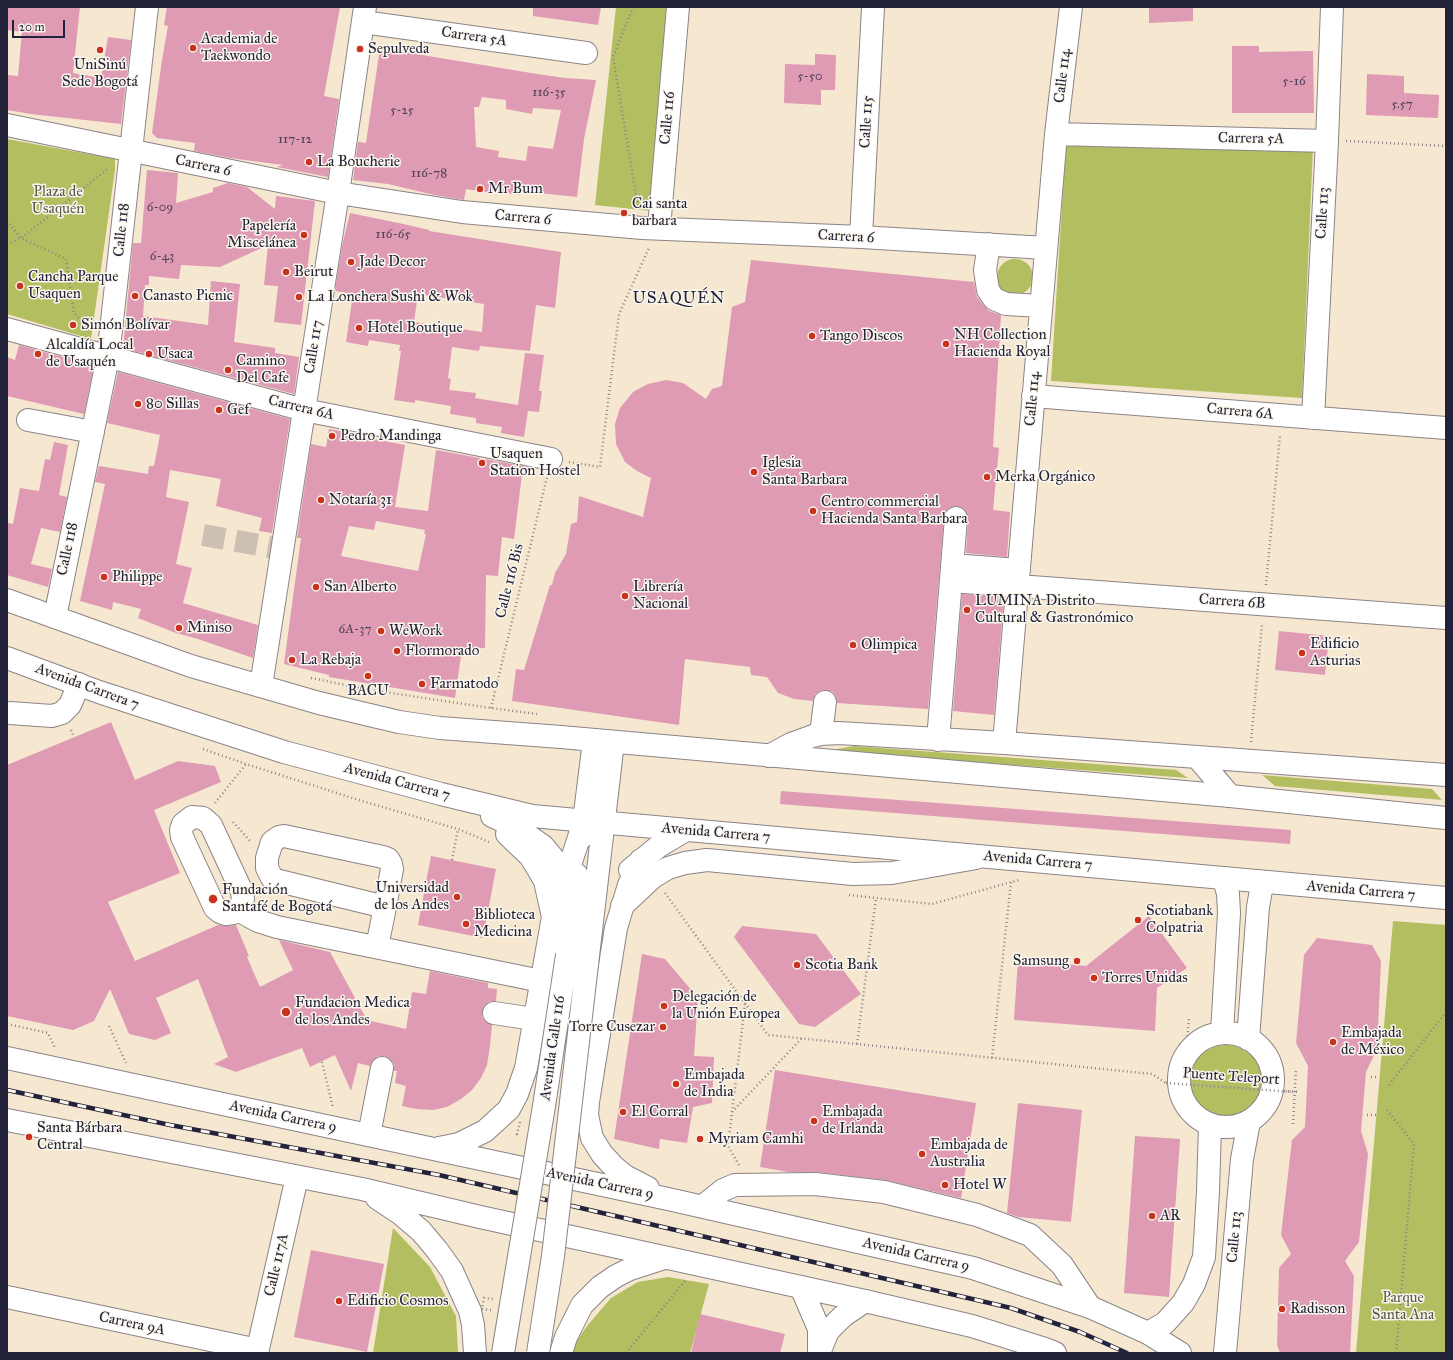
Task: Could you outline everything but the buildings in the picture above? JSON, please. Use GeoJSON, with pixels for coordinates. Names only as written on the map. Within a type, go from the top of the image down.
{"type":"FeatureCollection","features":[{"type":"Feature","properties":{"kind":"street","name":"Calle 118"},"geometry":{"type":"LineString","coordinates":[[55,617],[108,357],[147,7]]}},
{"type":"Feature","properties":{"kind":"street","name":"Calle 116"},"geometry":{"type":"LineString","coordinates":[[650,228],[678,7]]}},
{"type":"Feature","properties":{"kind":"street","name":"Calle 115"},"geometry":{"type":"LineString","coordinates":[[861,237],[873,7]]}},
{"type":"Feature","properties":{"kind":"street","name":"Calle 114"},"geometry":{"type":"LineString","coordinates":[[1004,743],[1056,134],[1071,7]]}},
{"type":"Feature","properties":{"kind":"street","name":"Calle 113"},"geometry":{"type":"LineString","coordinates":[[1313,418],[1332,7]]}},
{"type":"Feature","properties":{"kind":"street","name":"Carrera 5A"},"geometry":{"type":"LineString","coordinates":[[364,14],[586,53]]}},
{"type":"Feature","properties":{"kind":"street","name":"Calle 117"},"geometry":{"type":"LineString","coordinates":[[260,686],[279,548],[304,410],[364,14]]}},
{"type":"Feature","properties":{"kind":"street","name":"Carrera 6"},"geometry":{"type":"LineString","coordinates":[[7,126],[338,193],[462,212],[650,228],[861,237],[1046,248]]}},
{"type":"Feature","properties":{"kind":"street","name":"Carrera 5A"},"geometry":{"type":"LineString","coordinates":[[1056,134],[1327,141]]}},
{"type":"Feature","properties":{"kind":"street"},"geometry":{"type":"LineString","coordinates":[[989,244],[985,270],[988,290],[994,299],[1006,304],[1041,306]]}},
{"type":"Feature","properties":{"kind":"street","name":"Carrera 6A"},"geometry":{"type":"LineString","coordinates":[[7,329],[304,410],[551,459]]}},
{"type":"Feature","properties":{"kind":"street","name":"Carrera 6A"},"geometry":{"type":"LineString","coordinates":[[1033,396],[1446,428]]}},
{"type":"Feature","properties":{"kind":"street"},"geometry":{"type":"LineString","coordinates":[[28,420],[93,432]]}},
{"type":"Feature","properties":{"kind":"street"},"geometry":{"type":"LineString","coordinates":[[938,740],[956,518]]}},
{"type":"Feature","properties":{"kind":"street","name":"Carrera 6B"},"geometry":{"type":"LineString","coordinates":[[951,573],[1446,618]]}},
{"type":"Feature","properties":{"kind":"street"},"geometry":{"type":"LineString","coordinates":[[7,600],[191,666],[319,703],[399,722],[440,728],[1230,796],[1446,818]]}},
{"type":"Feature","properties":{"kind":"street","name":"Avenida Carrera 7"},"geometry":{"type":"LineString","coordinates":[[7,658],[99,692],[264,746],[441,794],[532,816],[1446,898]]}},
{"type":"Feature","properties":{"kind":"street"},"geometry":{"type":"LineString","coordinates":[[10,713],[52,716],[62,713],[70,705],[79,684]]}},
{"type":"Feature","properties":{"kind":"street"},"geometry":{"type":"LineString","coordinates":[[822,734],[825,702]]}},
{"type":"Feature","properties":{"kind":"street"},"geometry":{"type":"LineString","coordinates":[[769,756],[791,744],[822,734],[839,733],[1446,774]]}},
{"type":"Feature","properties":{"kind":"street","name":"Avenida Calle 116"},"geometry":{"type":"LineString","coordinates":[[503,1353],[543,1114],[567,955],[583,908],[604,742]]}},
{"type":"Feature","properties":{"kind":"street"},"geometry":{"type":"LineString","coordinates":[[1197,757],[1230,796]]}},
{"type":"Feature","properties":{"kind":"street"},"geometry":{"type":"LineString","coordinates":[[441,794],[514,826],[543,846],[553,858],[583,908],[659,846],[686,830]]}},
{"type":"Feature","properties":{"kind":"street"},"geometry":{"type":"LineString","coordinates":[[441,794],[501,829],[530,856],[545,881],[553,917]]}},
{"type":"Feature","properties":{"kind":"street"},"geometry":{"type":"LineString","coordinates":[[192,817],[203,818],[211,825],[242,892],[243,899],[241,905],[238,910],[233,913],[226,914],[215,908],[182,837],[181,830],[187,820],[192,817]]}},
{"type":"Feature","properties":{"kind":"street"},"geometry":{"type":"LineString","coordinates":[[435,1149],[459,1144],[485,1131],[509,1109],[522,1083],[553,917],[565,880],[594,822]]}},
{"type":"Feature","properties":{"kind":"street"},"geometry":{"type":"LineString","coordinates":[[377,947],[385,907],[392,869],[388,859],[284,836],[279,837],[272,842],[267,858],[266,868],[275,880],[385,907]]}},
{"type":"Feature","properties":{"kind":"street"},"geometry":{"type":"LineString","coordinates":[[622,906],[653,877],[668,868],[685,863],[708,860],[805,871],[853,874],[892,873],[987,856]]}},
{"type":"Feature","properties":{"kind":"street"},"geometry":{"type":"LineString","coordinates":[[641,860],[622,906],[616,928],[588,1102],[588,1120],[592,1138],[602,1154],[614,1167],[625,1176],[668,1198]]}},
{"type":"Feature","properties":{"kind":"street"},"geometry":{"type":"LineString","coordinates":[[1222,1033],[1229,913],[1228,894],[1224,878]]}},
{"type":"Feature","properties":{"kind":"street"},"geometry":{"type":"LineString","coordinates":[[1248,1039],[1258,907],[1261,890],[1266,882]]}},
{"type":"Feature","properties":{"kind":"street","name":"Avenida Calle 116"},"geometry":{"type":"LineString","coordinates":[[538,1353],[553,1256],[588,956],[583,908]]}},
{"type":"Feature","properties":{"kind":"street"},"geometry":{"type":"LineString","coordinates":[[238,910],[258,921],[270,925],[541,980]]}},
{"type":"Feature","properties":{"kind":"street"},"geometry":{"type":"LineString","coordinates":[[494,1013],[534,1019]]}},
{"type":"Feature","properties":{"kind":"street"},"geometry":{"type":"LineString","coordinates":[[1222,1033],[1235,1034],[1248,1039],[1258,1046],[1266,1055],[1271,1066],[1273,1078],[1272,1090],[1267,1103],[1259,1114],[1249,1122],[1236,1126],[1223,1127],[1210,1125],[1198,1118],[1188,1108],[1182,1096],[1179,1083],[1180,1069],[1186,1056],[1195,1045],[1207,1037],[1222,1033]]}},
{"type":"Feature","properties":{"kind":"street","name":"Avenida Carrera 9"},"geometry":{"type":"LineString","coordinates":[[7,1058],[668,1198],[973,1268],[1090,1307],[1148,1334],[1180,1353]]}},
{"type":"Feature","properties":{"kind":"street"},"geometry":{"type":"LineString","coordinates":[[369,1135],[382,1068]]}},
{"type":"Feature","properties":{"kind":"street"},"geometry":{"type":"LineString","coordinates":[[7,1120],[362,1189],[480,1217],[666,1258],[700,1264],[972,1326],[1045,1348],[1055,1353]]}},
{"type":"Feature","properties":{"kind":"street","name":"Calle 113"},"geometry":{"type":"LineString","coordinates":[[1225,1353],[1242,1159],[1249,1122]]}},
{"type":"Feature","properties":{"kind":"street","name":"Calle 113"},"geometry":{"type":"LineString","coordinates":[[1148,1334],[1166,1322],[1183,1303],[1194,1284],[1204,1257],[1210,1125]]}},
{"type":"Feature","properties":{"kind":"street","name":"Calle 117A"},"geometry":{"type":"LineString","coordinates":[[257,1352],[297,1177]]}},
{"type":"Feature","properties":{"kind":"street"},"geometry":{"type":"LineString","coordinates":[[703,1206],[723,1190],[734,1185],[814,1184],[884,1192],[978,1215],[1030,1235],[1062,1265],[1090,1307]]}},
{"type":"Feature","properties":{"kind":"street"},"geometry":{"type":"LineString","coordinates":[[362,1189],[401,1214],[421,1231],[438,1250],[452,1271],[470,1311],[473,1325],[475,1353]]}},
{"type":"Feature","properties":{"kind":"street"},"geometry":{"type":"LineString","coordinates":[[561,1353],[566,1337],[582,1305],[600,1287],[616,1276],[630,1269],[666,1258]]}},
{"type":"Feature","properties":{"kind":"street"},"geometry":{"type":"LineString","coordinates":[[801,1287],[819,1329],[819,1353]]}},
{"type":"Feature","properties":{"kind":"street","name":"Carrera 9A"},"geometry":{"type":"LineString","coordinates":[[7,1297],[257,1352]]}},
{"type":"Feature","properties":{"kind":"street"},"geometry":{"type":"LineString","coordinates":[[819,1353],[828,1331],[843,1316],[865,1301]]}},
{"type":"Feature","properties":{"kind":"path"},"geometry":{"type":"LineString","coordinates":[[551,459],[600,467],[619,314],[650,228],[613,56],[633,7]]}},
{"type":"Feature","properties":{"kind":"path"},"geometry":{"type":"LineString","coordinates":[[1327,141],[1446,146]]}},
{"type":"Feature","properties":{"kind":"path"},"geometry":{"type":"LineString","coordinates":[[7,244],[20,238],[112,166]]}},
{"type":"Feature","properties":{"kind":"path"},"geometry":{"type":"LineString","coordinates":[[7,221],[20,238],[66,259],[74,313],[93,332]]}},
{"type":"Feature","properties":{"kind":"path","name":"Calle 116 Bis"},"geometry":{"type":"LineString","coordinates":[[491,708],[551,459]]}},
{"type":"Feature","properties":{"kind":"path"},"geometry":{"type":"LineString","coordinates":[[311,678],[365,689],[538,714]]}},
{"type":"Feature","properties":{"kind":"path"},"geometry":{"type":"LineString","coordinates":[[203,818],[246,764]]}},
{"type":"Feature","properties":{"kind":"path"},"geometry":{"type":"LineString","coordinates":[[230,820],[267,858]]}},
{"type":"Feature","properties":{"kind":"path"},"geometry":{"type":"LineString","coordinates":[[452,860],[458,829]]}},
{"type":"Feature","properties":{"kind":"path"},"geometry":{"type":"LineString","coordinates":[[845,895],[932,904],[1023,879]]}},
{"type":"Feature","properties":{"kind":"path"},"geometry":{"type":"LineString","coordinates":[[662,889],[768,1035],[992,1058],[1011,882]]}},
{"type":"Feature","properties":{"kind":"path"},"geometry":{"type":"LineString","coordinates":[[857,1044],[876,898]]}},
{"type":"Feature","properties":{"kind":"path"},"geometry":{"type":"LineString","coordinates":[[741,1170],[728,1146],[745,1003]]}},
{"type":"Feature","properties":{"kind":"path"},"geometry":{"type":"LineString","coordinates":[[1389,1085],[1446,1012]]}},
{"type":"Feature","properties":{"kind":"path"},"geometry":{"type":"LineString","coordinates":[[1186,1056],[1189,1017]]}},
{"type":"Feature","properties":{"kind":"path"},"geometry":{"type":"LineString","coordinates":[[7,1024],[48,1033],[56,1050]]}},
{"type":"Feature","properties":{"kind":"path"},"geometry":{"type":"LineString","coordinates":[[109,1026],[129,1069]]}},
{"type":"Feature","properties":{"kind":"path"},"geometry":{"type":"LineString","coordinates":[[732,1112],[802,1038]]}},
{"type":"Feature","properties":{"kind":"path","name":"Puente Teleport"},"geometry":{"type":"LineString","coordinates":[[992,1058],[1152,1074],[1166,1083],[1294,1092]]}},
{"type":"Feature","properties":{"kind":"path"},"geometry":{"type":"LineString","coordinates":[[322,1062],[335,1115]]}},
{"type":"Feature","properties":{"kind":"path"},"geometry":{"type":"LineString","coordinates":[[1293,1124],[1296,1069]]}},
{"type":"Feature","properties":{"kind":"path"},"geometry":{"type":"LineString","coordinates":[[1371,1077],[1379,1077]]}},
{"type":"Feature","properties":{"kind":"path"},"geometry":{"type":"LineString","coordinates":[[1272,1090],[1299,1092]]}},
{"type":"Feature","properties":{"kind":"path"},"geometry":{"type":"LineString","coordinates":[[1387,1110],[1414,1144],[1396,1353]]}},
{"type":"Feature","properties":{"kind":"path"},"geometry":{"type":"LineString","coordinates":[[1367,1115],[1377,1115]]}},
{"type":"Feature","properties":{"kind":"path"},"geometry":{"type":"LineString","coordinates":[[626,1353],[700,1264]]}},
{"type":"Feature","properties":{"kind":"path"},"geometry":{"type":"LineString","coordinates":[[493,1311],[482,1309],[484,1298],[494,1299]]}},
{"type":"Feature","properties":{"kind":"green space"},"geometry":{"type":"Polygon","coordinates":[[[616,7],[672,7],[651,211],[595,205],[616,7]]]}},
{"type":"Feature","properties":{"kind":"green space","name":"Plaza de Usaquén"},"geometry":{"type":"Polygon","coordinates":[[[7,139],[115,159],[115,170],[91,339],[7,314],[7,139]]]}},
{"type":"Feature","properties":{"kind":"green space"},"geometry":{"type":"Polygon","coordinates":[[[1066,142],[1313,148],[1302,398],[1051,381],[1066,142]]]}},
{"type":"Feature","properties":{"kind":"green space"},"geometry":{"type":"Polygon","coordinates":[[[1019,259],[1028,264],[1032,270],[1032,284],[1028,290],[1019,295],[1011,295],[1002,290],[998,284],[997,273],[1002,264],[1008,260],[1019,259]]]}},
{"type":"Feature","properties":{"kind":"green space"},"geometry":{"type":"Polygon","coordinates":[[[854,746],[1176,770],[1188,778],[826,751],[854,746]]]}},
{"type":"Feature","properties":{"kind":"green space"},"geometry":{"type":"Polygon","coordinates":[[[1262,775],[1432,789],[1442,800],[1275,786],[1262,775]]]}},
{"type":"Feature","properties":{"kind":"green space","name":"Parque Santa Ana"},"geometry":{"type":"Polygon","coordinates":[[[1393,921],[1446,925],[1446,1353],[1356,1353],[1393,921]]]}},
{"type":"Feature","properties":{"kind":"green space"},"geometry":{"type":"Polygon","coordinates":[[[1226,1045],[1240,1048],[1252,1056],[1260,1068],[1263,1082],[1260,1096],[1252,1108],[1240,1116],[1226,1119],[1212,1116],[1200,1108],[1192,1096],[1189,1082],[1192,1068],[1200,1056],[1212,1048],[1226,1045]]]}},
{"type":"Feature","properties":{"kind":"green space"},"geometry":{"type":"Polygon","coordinates":[[[393,1228],[430,1267],[456,1316],[458,1353],[373,1353],[393,1228]]]}},
{"type":"Feature","properties":{"kind":"green space"},"geometry":{"type":"Polygon","coordinates":[[[668,1277],[709,1284],[690,1353],[571,1353],[587,1326],[611,1298],[638,1282],[668,1277]]]}},
{"type":"Feature","properties":{"kind":"tunnel"},"geometry":{"type":"LineString","coordinates":[[203,535],[276,548]]}},
{"type":"Feature","properties":{"kind":"railway"},"geometry":{"type":"LineString","coordinates":[[7,1090],[170,1125],[439,1175],[1011,1308],[1080,1332],[1127,1353]]}},
{"type":"Feature","properties":{"kind":"place","name":"Academia de Taekwondo"},"geometry":{"type":"Point","coordinates":[193,48]}},
{"type":"Feature","properties":{"kind":"place","name":"Sepulveda"},"geometry":{"type":"Point","coordinates":[360,49]}},
{"type":"Feature","properties":{"kind":"place","name":"UniSinú Sede Bogotá"},"geometry":{"type":"Point","coordinates":[100,50]}},
{"type":"Feature","properties":{"kind":"place","name":"La Boucherie"},"geometry":{"type":"Point","coordinates":[309,162]}},
{"type":"Feature","properties":{"kind":"place","name":"Mr Bum"},"geometry":{"type":"Point","coordinates":[480,189]}},
{"type":"Feature","properties":{"kind":"place","name":"Cai santa barbara"},"geometry":{"type":"Point","coordinates":[624,213]}},
{"type":"Feature","properties":{"kind":"place","name":"Papelería Miscelánea"},"geometry":{"type":"Point","coordinates":[304,235]}},
{"type":"Feature","properties":{"kind":"place","name":"Jade Decor"},"geometry":{"type":"Point","coordinates":[351,262]}},
{"type":"Feature","properties":{"kind":"place","name":"Beirut"},"geometry":{"type":"Point","coordinates":[286,272]}},
{"type":"Feature","properties":{"kind":"place","name":"Cancha Parque Usaquen"},"geometry":{"type":"Point","coordinates":[20,286]}},
{"type":"Feature","properties":{"kind":"place","name":"Canasto Picnic"},"geometry":{"type":"Point","coordinates":[135,296]}},
{"type":"Feature","properties":{"kind":"place","name":"La Lonchera Sushi & Wok"},"geometry":{"type":"Point","coordinates":[299,297]}},
{"type":"Feature","properties":{"kind":"place","name":"Simón Bolívar"},"geometry":{"type":"Point","coordinates":[73,325]}},
{"type":"Feature","properties":{"kind":"place","name":"Hotel Boutique"},"geometry":{"type":"Point","coordinates":[359,328]}},
{"type":"Feature","properties":{"kind":"place","name":"Tango Discos"},"geometry":{"type":"Point","coordinates":[812,336]}},
{"type":"Feature","properties":{"kind":"place","name":"NH Collection Hacienda Royal"},"geometry":{"type":"Point","coordinates":[946,344]}},
{"type":"Feature","properties":{"kind":"place","name":"Alcaldía Local de Usaquén"},"geometry":{"type":"Point","coordinates":[38,354]}},
{"type":"Feature","properties":{"kind":"place","name":"Usaca"},"geometry":{"type":"Point","coordinates":[149,354]}},
{"type":"Feature","properties":{"kind":"place","name":"Camino Del Cafe"},"geometry":{"type":"Point","coordinates":[228,370]}},
{"type":"Feature","properties":{"kind":"place","name":"80 Sillas"},"geometry":{"type":"Point","coordinates":[138,404]}},
{"type":"Feature","properties":{"kind":"place","name":"Gef"},"geometry":{"type":"Point","coordinates":[219,410]}},
{"type":"Feature","properties":{"kind":"place","name":"Pedro Mandinga"},"geometry":{"type":"Point","coordinates":[332,436]}},
{"type":"Feature","properties":{"kind":"place","name":"Usaquen Station Hostel"},"geometry":{"type":"Point","coordinates":[482,463]}},
{"type":"Feature","properties":{"kind":"place","name":"Iglesia Santa Barbara"},"geometry":{"type":"Point","coordinates":[754,472]}},
{"type":"Feature","properties":{"kind":"place","name":"Merka Orgánico"},"geometry":{"type":"Point","coordinates":[987,477]}},
{"type":"Feature","properties":{"kind":"place","name":"Notaría 31"},"geometry":{"type":"Point","coordinates":[321,500]}},
{"type":"Feature","properties":{"kind":"place","name":"Centro commercial Hacienda Santa Barbara"},"geometry":{"type":"Point","coordinates":[813,511]}},
{"type":"Feature","properties":{"kind":"place","name":"Philippe"},"geometry":{"type":"Point","coordinates":[104,577]}},
{"type":"Feature","properties":{"kind":"place","name":"San Alberto"},"geometry":{"type":"Point","coordinates":[316,587]}},
{"type":"Feature","properties":{"kind":"place","name":"Librería Nacional"},"geometry":{"type":"Point","coordinates":[625,596]}},
{"type":"Feature","properties":{"kind":"place","name":"LUMINA Distrito Cultural & Gastronómico"},"geometry":{"type":"Point","coordinates":[967,610]}},
{"type":"Feature","properties":{"kind":"place","name":"Miniso"},"geometry":{"type":"Point","coordinates":[179,628]}},
{"type":"Feature","properties":{"kind":"place","name":"WeWork"},"geometry":{"type":"Point","coordinates":[381,631]}},
{"type":"Feature","properties":{"kind":"place","name":"Olimpica"},"geometry":{"type":"Point","coordinates":[853,645]}},
{"type":"Feature","properties":{"kind":"place","name":"Flormorado"},"geometry":{"type":"Point","coordinates":[397,651]}},
{"type":"Feature","properties":{"kind":"place","name":"Edificio Asturias"},"geometry":{"type":"Point","coordinates":[1302,653]}},
{"type":"Feature","properties":{"kind":"place","name":"La Rebaja"},"geometry":{"type":"Point","coordinates":[292,660]}},
{"type":"Feature","properties":{"kind":"place","name":"BACU"},"geometry":{"type":"Point","coordinates":[368,676]}},
{"type":"Feature","properties":{"kind":"place","name":"Farmatodo"},"geometry":{"type":"Point","coordinates":[422,684]}},
{"type":"Feature","properties":{"kind":"place","name":"Universidad de los Andes"},"geometry":{"type":"Point","coordinates":[457,897]}},
{"type":"Feature","properties":{"kind":"place","name":"Fundación Santafé de Bogotá"},"geometry":{"type":"Point","coordinates":[213,899]}},
{"type":"Feature","properties":{"kind":"place","name":"Scotiabank Colpatria"},"geometry":{"type":"Point","coordinates":[1138,920]}},
{"type":"Feature","properties":{"kind":"place","name":"Biblioteca Medicina"},"geometry":{"type":"Point","coordinates":[466,924]}},
{"type":"Feature","properties":{"kind":"place","name":"Samsung"},"geometry":{"type":"Point","coordinates":[1077,961]}},
{"type":"Feature","properties":{"kind":"place","name":"Scotia Bank"},"geometry":{"type":"Point","coordinates":[797,965]}},
{"type":"Feature","properties":{"kind":"place","name":"Torres Unidas"},"geometry":{"type":"Point","coordinates":[1094,978]}},
{"type":"Feature","properties":{"kind":"place","name":"Delegación de la Unión Europea"},"geometry":{"type":"Point","coordinates":[664,1006]}},
{"type":"Feature","properties":{"kind":"place","name":"Fundacion Medica de los Andes"},"geometry":{"type":"Point","coordinates":[286,1012]}},
{"type":"Feature","properties":{"kind":"place","name":"Torre Cusezar"},"geometry":{"type":"Point","coordinates":[663,1027]}},
{"type":"Feature","properties":{"kind":"place","name":"Embajada de México"},"geometry":{"type":"Point","coordinates":[1333,1042]}},
{"type":"Feature","properties":{"kind":"place","name":"Embajada de India"},"geometry":{"type":"Point","coordinates":[676,1084]}},
{"type":"Feature","properties":{"kind":"place","name":"El Corral"},"geometry":{"type":"Point","coordinates":[623,1112]}},
{"type":"Feature","properties":{"kind":"place","name":"Embajada de Irlanda"},"geometry":{"type":"Point","coordinates":[814,1121]}},
{"type":"Feature","properties":{"kind":"place","name":"Santa Bárbara Central"},"geometry":{"type":"Point","coordinates":[29,1137]}},
{"type":"Feature","properties":{"kind":"place","name":"Myriam Camhi"},"geometry":{"type":"Point","coordinates":[700,1139]}},
{"type":"Feature","properties":{"kind":"place","name":"Embajada de Australia"},"geometry":{"type":"Point","coordinates":[922,1154]}},
{"type":"Feature","properties":{"kind":"place","name":"Hotel W"},"geometry":{"type":"Point","coordinates":[945,1185]}},
{"type":"Feature","properties":{"kind":"place","name":"AR"},"geometry":{"type":"Point","coordinates":[1152,1216]}},
{"type":"Feature","properties":{"kind":"place","name":"Edificio Cosmos"},"geometry":{"type":"Point","coordinates":[339,1301]}},
{"type":"Feature","properties":{"kind":"place","name":"Radisson"},"geometry":{"type":"Point","coordinates":[1282,1309]}},
{"type":"Feature","properties":{"kind":"district","name":"USAQUÉN"},"geometry":{"type":"Point","coordinates":[679,299]}}]}
